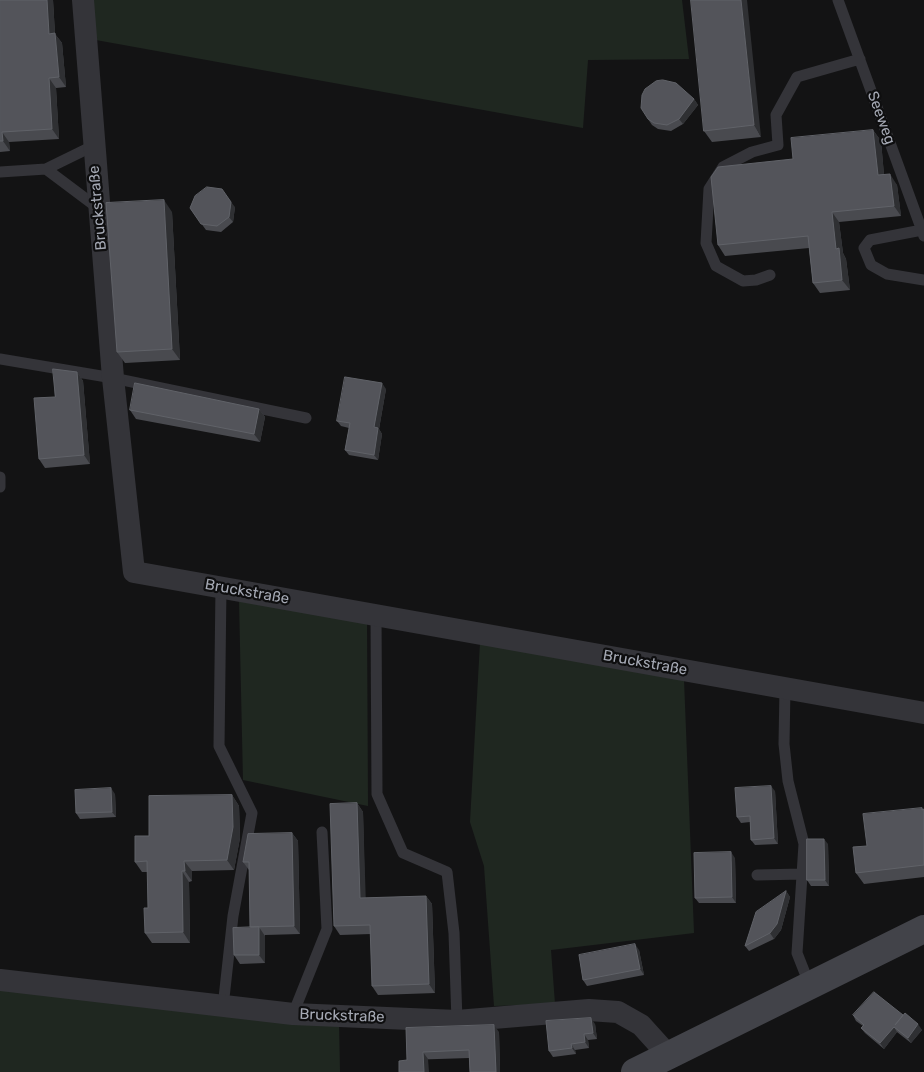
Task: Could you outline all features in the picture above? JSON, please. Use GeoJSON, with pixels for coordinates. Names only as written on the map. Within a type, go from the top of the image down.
{"type":"FeatureCollection","features":[{"type":"Feature","properties":{"kind":"street","name":"Bruckstraße"},"geometry":{"type":"LineString","coordinates":[[83,0],[93,146],[113,378],[134,572],[924,713]]}},
{"type":"Feature","properties":{"kind":"street"},"geometry":{"type":"LineString","coordinates":[[635,1072],[924,929]]}},
{"type":"Feature","properties":{"kind":"street","name":"Bruckstraße"},"geometry":{"type":"LineString","coordinates":[[0,980],[293,1014],[457,1021],[588,1010],[618,1012],[641,1025],[669,1056]]}},
{"type":"Feature","properties":{"kind":"lane","name":"Seeweg"},"geometry":{"type":"LineString","coordinates":[[838,0],[923,233]]}},
{"type":"Feature","properties":{"kind":"lane"},"geometry":{"type":"LineString","coordinates":[[770,275],[756,280],[743,281],[716,266],[706,243],[708,189],[723,167],[752,152],[778,145],[776,115],[797,77],[860,59]]}},
{"type":"Feature","properties":{"kind":"lane"},"geometry":{"type":"LineString","coordinates":[[0,172],[46,169],[93,146]]}},
{"type":"Feature","properties":{"kind":"lane"},"geometry":{"type":"LineString","coordinates":[[46,169],[98,208]]}},
{"type":"Feature","properties":{"kind":"lane"},"geometry":{"type":"LineString","coordinates":[[923,233],[870,240],[864,248],[871,265],[887,274],[924,280]]}},
{"type":"Feature","properties":{"kind":"lane"},"geometry":{"type":"LineString","coordinates":[[0,360],[113,378],[306,418]]}},
{"type":"Feature","properties":{"kind":"lane"},"geometry":{"type":"LineString","coordinates":[[0,477],[0,487]]}},
{"type":"Feature","properties":{"kind":"lane"},"geometry":{"type":"LineString","coordinates":[[222,587],[219,746],[252,813],[233,916],[223,1007]]}},
{"type":"Feature","properties":{"kind":"lane"},"geometry":{"type":"LineString","coordinates":[[376,615],[377,794],[403,853],[447,872],[454,933],[457,1021]]}},
{"type":"Feature","properties":{"kind":"lane"},"geometry":{"type":"LineString","coordinates":[[785,688],[784,744],[788,781],[804,844],[797,953],[810,986]]}},
{"type":"Feature","properties":{"kind":"lane"},"geometry":{"type":"LineString","coordinates":[[293,1014],[327,929],[322,832]]}},
{"type":"Feature","properties":{"kind":"lane"},"geometry":{"type":"LineString","coordinates":[[757,875],[802,874]]}},
{"type":"Feature","properties":{"kind":"shaded area"},"geometry":{"type":"Polygon","coordinates":[[[93,0],[682,0],[689,59],[588,60],[583,128],[96,40],[93,0]]]}},
{"type":"Feature","properties":{"kind":"shaded area"},"geometry":{"type":"Polygon","coordinates":[[[239,600],[367,624],[368,806],[243,780],[239,600]]]}},
{"type":"Feature","properties":{"kind":"shaded area"},"geometry":{"type":"Polygon","coordinates":[[[480,643],[684,680],[694,933],[551,950],[555,1004],[494,1006],[484,866],[470,822],[480,643]]]}},
{"type":"Feature","properties":{"kind":"shaded area"},"geometry":{"type":"Polygon","coordinates":[[[0,985],[339,1024],[340,1072],[0,1072],[0,985]]]}},
{"type":"Feature","properties":{"kind":"building"},"geometry":{"type":"Polygon","coordinates":[[[0,0],[47,0],[49,34],[55,33],[59,77],[49,78],[52,129],[2,132],[3,141],[0,141],[0,0]]]}},
{"type":"Feature","properties":{"kind":"building"},"geometry":{"type":"Polygon","coordinates":[[[691,0],[741,0],[754,125],[704,131],[691,0]]]}},
{"type":"Feature","properties":{"kind":"building"},"geometry":{"type":"Polygon","coordinates":[[[663,80],[676,83],[694,99],[679,119],[667,125],[654,123],[648,119],[641,108],[642,95],[645,89],[656,81],[663,80]]]}},
{"type":"Feature","properties":{"kind":"building"},"geometry":{"type":"Polygon","coordinates":[[[873,130],[878,175],[890,174],[894,206],[832,212],[836,249],[839,248],[842,280],[813,283],[808,236],[718,245],[711,177],[718,167],[793,159],[791,138],[873,130]]]}},
{"type":"Feature","properties":{"kind":"building"},"geometry":{"type":"Polygon","coordinates":[[[207,187],[222,189],[231,202],[229,217],[217,226],[201,224],[190,208],[195,196],[207,187]]]}},
{"type":"Feature","properties":{"kind":"building"},"geometry":{"type":"Polygon","coordinates":[[[164,200],[172,349],[117,352],[106,203],[164,200]]]}},
{"type":"Feature","properties":{"kind":"building"},"geometry":{"type":"Polygon","coordinates":[[[53,369],[77,372],[84,455],[39,459],[34,398],[55,397],[53,369]]]}},
{"type":"Feature","properties":{"kind":"building"},"geometry":{"type":"Polygon","coordinates":[[[345,377],[382,383],[374,427],[378,428],[374,455],[345,450],[350,423],[337,421],[345,377]]]}},
{"type":"Feature","properties":{"kind":"building"},"geometry":{"type":"Polygon","coordinates":[[[135,383],[259,409],[254,434],[130,410],[135,383]]]}},
{"type":"Feature","properties":{"kind":"building"},"geometry":{"type":"Polygon","coordinates":[[[771,786],[774,838],[751,840],[750,816],[737,817],[735,788],[771,786]]]}},
{"type":"Feature","properties":{"kind":"building"},"geometry":{"type":"Polygon","coordinates":[[[111,788],[112,812],[76,813],[75,790],[111,788]]]}},
{"type":"Feature","properties":{"kind":"building"},"geometry":{"type":"Polygon","coordinates":[[[232,795],[233,827],[227,860],[184,861],[185,871],[182,871],[183,932],[145,933],[144,908],[148,908],[147,861],[135,862],[135,836],[149,836],[149,796],[232,795]]]}},
{"type":"Feature","properties":{"kind":"building"},"geometry":{"type":"Polygon","coordinates":[[[357,803],[360,898],[426,896],[429,984],[372,986],[370,925],[334,926],[330,804],[357,803]]]}},
{"type":"Feature","properties":{"kind":"building"},"geometry":{"type":"Polygon","coordinates":[[[922,808],[922,810],[924,809],[924,865],[856,873],[853,847],[867,846],[863,814],[922,808]]]}},
{"type":"Feature","properties":{"kind":"building"},"geometry":{"type":"Polygon","coordinates":[[[292,833],[294,926],[250,927],[249,862],[243,862],[248,834],[292,833]]]}},
{"type":"Feature","properties":{"kind":"building"},"geometry":{"type":"Polygon","coordinates":[[[807,839],[824,839],[825,880],[807,880],[807,839]]]}},
{"type":"Feature","properties":{"kind":"building"},"geometry":{"type":"Polygon","coordinates":[[[731,852],[732,897],[695,898],[694,853],[731,852]]]}},
{"type":"Feature","properties":{"kind":"building"},"geometry":{"type":"Polygon","coordinates":[[[786,891],[777,924],[770,933],[745,946],[756,912],[786,891]]]}},
{"type":"Feature","properties":{"kind":"building"},"geometry":{"type":"Polygon","coordinates":[[[259,927],[259,955],[234,955],[233,928],[259,927]]]}},
{"type":"Feature","properties":{"kind":"building"},"geometry":{"type":"Polygon","coordinates":[[[635,944],[640,969],[583,980],[579,955],[635,944]]]}},
{"type":"Feature","properties":{"kind":"building"},"geometry":{"type":"Polygon","coordinates":[[[874,992],[903,1015],[895,1025],[905,1013],[918,1024],[908,1038],[894,1027],[880,1043],[861,1028],[864,1025],[853,1015],[874,992]]]}},
{"type":"Feature","properties":{"kind":"building"},"geometry":{"type":"Polygon","coordinates":[[[591,1018],[593,1033],[584,1034],[585,1042],[571,1044],[572,1048],[549,1051],[546,1021],[591,1018]]]}},
{"type":"Feature","properties":{"kind":"building"},"geometry":{"type":"Polygon","coordinates":[[[494,1025],[496,1072],[470,1072],[469,1050],[423,1052],[424,1072],[399,1072],[399,1061],[407,1060],[406,1028],[494,1025]]]}}]}
